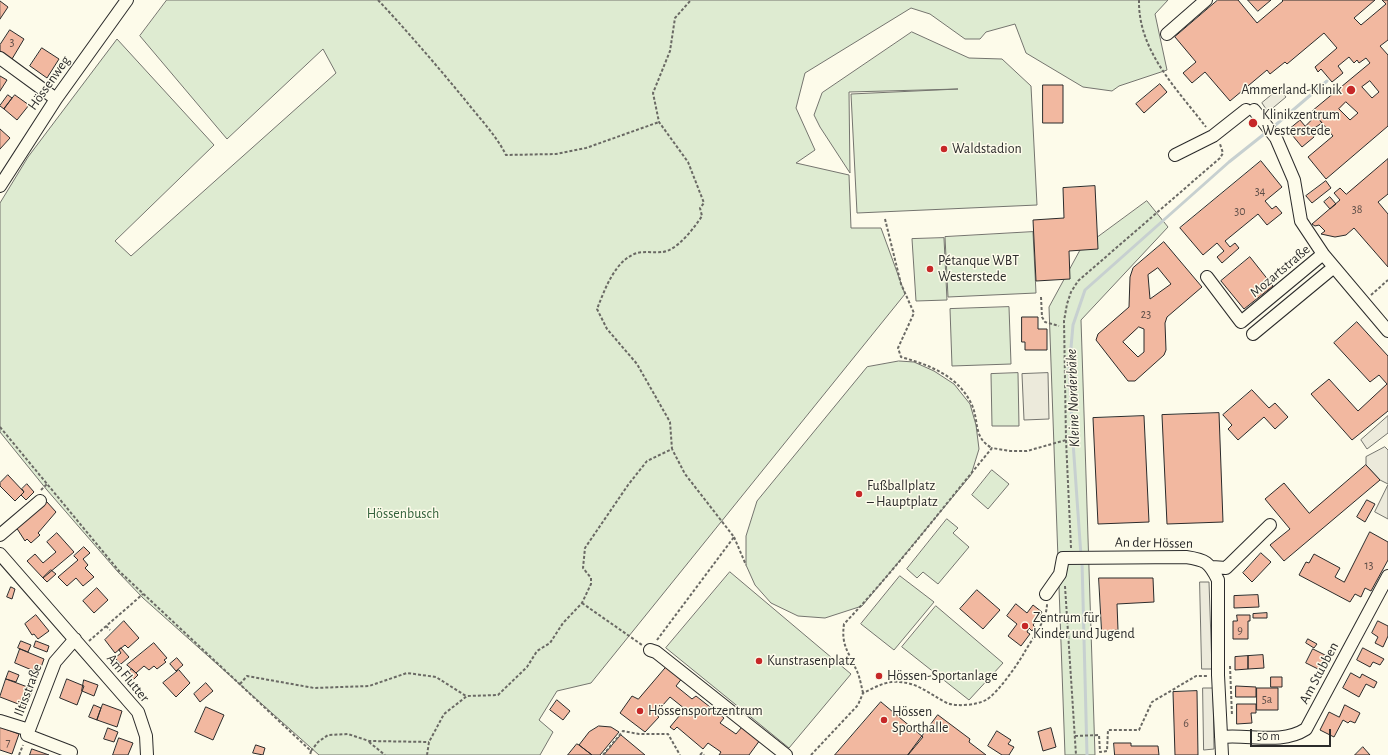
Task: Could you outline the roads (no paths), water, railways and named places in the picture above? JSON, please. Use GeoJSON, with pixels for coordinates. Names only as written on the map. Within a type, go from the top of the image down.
{"type":"FeatureCollection","features":[{"type":"Feature","properties":{"kind":"street","name":"Hössenweg"},"geometry":{"type":"LineString","coordinates":[[0,186],[56,99],[127,0]]}},
{"type":"Feature","properties":{"kind":"street"},"geometry":{"type":"LineString","coordinates":[[1167,34],[1206,0]]}},
{"type":"Feature","properties":{"kind":"street"},"geometry":{"type":"LineString","coordinates":[[0,58],[56,99]]}},
{"type":"Feature","properties":{"kind":"street"},"geometry":{"type":"LineString","coordinates":[[1175,155],[1213,136],[1250,110],[1276,138],[1294,180],[1300,221],[1323,254]]}},
{"type":"Feature","properties":{"kind":"street","name":"Mozartstraße"},"geometry":{"type":"LineString","coordinates":[[1207,277],[1241,322],[1323,254],[1388,331]]}},
{"type":"Feature","properties":{"kind":"street"},"geometry":{"type":"LineString","coordinates":[[1253,334],[1334,267]]}},
{"type":"Feature","properties":{"kind":"street"},"geometry":{"type":"LineString","coordinates":[[0,535],[40,501]]}},
{"type":"Feature","properties":{"kind":"street"},"geometry":{"type":"LineString","coordinates":[[1222,755],[1227,736],[1218,675],[1218,580],[1212,567],[1226,568],[1270,525]]}},
{"type":"Feature","properties":{"kind":"street","name":"Am Flutter"},"geometry":{"type":"LineString","coordinates":[[0,554],[138,712],[146,736],[147,755]]}},
{"type":"Feature","properties":{"kind":"street","name":"An der Hössen"},"geometry":{"type":"LineString","coordinates":[[1046,594],[1060,574],[1063,558],[1186,557],[1202,559],[1212,567]]}},
{"type":"Feature","properties":{"kind":"street","name":"Am Stubben"},"geometry":{"type":"LineString","coordinates":[[1227,736],[1282,738],[1297,735],[1306,729],[1388,576]]}},
{"type":"Feature","properties":{"kind":"street","name":"Iltisstraße"},"geometry":{"type":"LineString","coordinates":[[28,732],[55,662],[79,643]]}},
{"type":"Feature","properties":{"kind":"street"},"geometry":{"type":"LineString","coordinates":[[650,650],[656,652],[786,755]]}},
{"type":"Feature","properties":{"kind":"street"},"geometry":{"type":"LineString","coordinates":[[0,721],[71,752]]}},
{"type":"Feature","properties":{"kind":"waterway","name":"Kleine Norderbäke"},"geometry":{"type":"LineString","coordinates":[[1272,128],[1327,81]]}},
{"type":"Feature","properties":{"kind":"waterway","name":"Kleine Norderbäke"},"geometry":{"type":"LineString","coordinates":[[1081,556],[1069,370],[1073,325],[1085,290],[1229,162],[1268,131]]}},
{"type":"Feature","properties":{"kind":"waterway","name":"Kleine Norderbäke"},"geometry":{"type":"LineString","coordinates":[[1082,561],[1087,755]]}},
{"type":"Feature","properties":{"kind":"place","name":"Ammerland-Klinik"},"geometry":{"type":"Point","coordinates":[1351,90]}},
{"type":"Feature","properties":{"kind":"place","name":"Klinikzentrum Westerstede"},"geometry":{"type":"Point","coordinates":[1253,123]}},
{"type":"Feature","properties":{"kind":"place","name":"Waldstadion"},"geometry":{"type":"Point","coordinates":[944,149]}},
{"type":"Feature","properties":{"kind":"place","name":"Pétanque WBT Westerstede"},"geometry":{"type":"Point","coordinates":[930,269]}},
{"type":"Feature","properties":{"kind":"place","name":"Fußballplatz – Hauptplatz"},"geometry":{"type":"Point","coordinates":[859,494]}},
{"type":"Feature","properties":{"kind":"place","name":"Zentrum für Kinder und Jugend"},"geometry":{"type":"Point","coordinates":[1025,626]}},
{"type":"Feature","properties":{"kind":"place","name":"Kunstrasenplatz"},"geometry":{"type":"Point","coordinates":[759,661]}},
{"type":"Feature","properties":{"kind":"place","name":"Hössen-Sportanlage"},"geometry":{"type":"Point","coordinates":[879,676]}},
{"type":"Feature","properties":{"kind":"place","name":"Hössensportzentrum"},"geometry":{"type":"Point","coordinates":[640,711]}},
{"type":"Feature","properties":{"kind":"place","name":"Hössen Sporthalle"},"geometry":{"type":"Point","coordinates":[884,720]}},
{"type":"Feature","properties":{"kind":"park label","name":"Hössenbusch"},"geometry":{"type":"Point","coordinates":[403,514]}}]}
